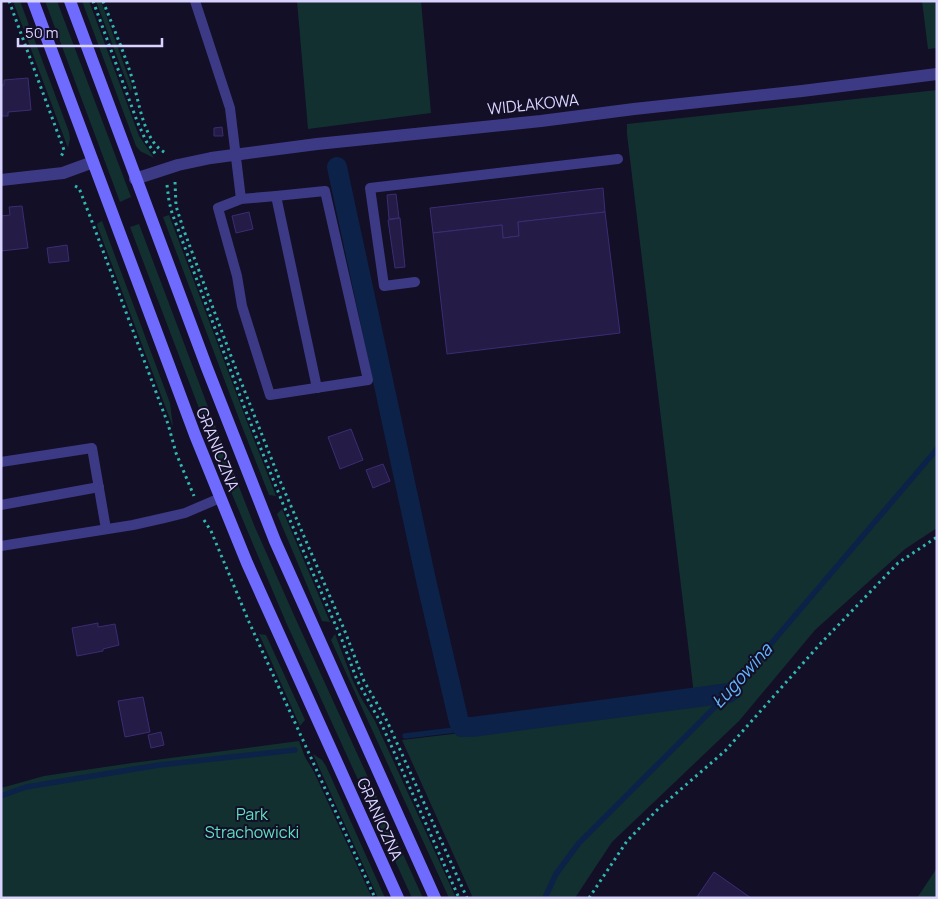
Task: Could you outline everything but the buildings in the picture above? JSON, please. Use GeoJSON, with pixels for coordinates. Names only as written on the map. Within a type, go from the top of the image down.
{"type":"FeatureCollection","features":[{"type":"Feature","properties":{"kind":"main road","name":"GRANICZNA"},"geometry":{"type":"LineString","coordinates":[[32,1],[195,435],[246,563],[398,898]]}},
{"type":"Feature","properties":{"kind":"main road","name":"GRANICZNA"},"geometry":{"type":"LineString","coordinates":[[70,1],[135,179],[240,455],[275,541],[435,898]]}},
{"type":"Feature","properties":{"kind":"street","name":"WIDŁAKOWA"},"geometry":{"type":"LineString","coordinates":[[135,179],[180,164],[211,158],[317,144],[541,121],[937,74]]}},
{"type":"Feature","properties":{"kind":"street"},"geometry":{"type":"LineString","coordinates":[[1,180],[63,173],[93,162]]}},
{"type":"Feature","properties":{"kind":"lane"},"geometry":{"type":"LineString","coordinates":[[194,1],[230,108],[241,199]]}},
{"type":"Feature","properties":{"kind":"lane"},"geometry":{"type":"LineString","coordinates":[[415,282],[384,286],[370,188],[618,159]]}},
{"type":"Feature","properties":{"kind":"lane"},"geometry":{"type":"LineString","coordinates":[[325,191],[368,380],[270,395],[242,306],[237,276],[218,208],[241,199],[325,191]]}},
{"type":"Feature","properties":{"kind":"lane"},"geometry":{"type":"LineString","coordinates":[[276,196],[317,388]]}},
{"type":"Feature","properties":{"kind":"lane"},"geometry":{"type":"LineString","coordinates":[[1,462],[92,448],[106,529]]}},
{"type":"Feature","properties":{"kind":"lane"},"geometry":{"type":"LineString","coordinates":[[1,505],[99,487]]}},
{"type":"Feature","properties":{"kind":"lane"},"geometry":{"type":"LineString","coordinates":[[1,546],[140,523],[185,513],[220,498]]}},
{"type":"Feature","properties":{"kind":"path"},"geometry":{"type":"LineString","coordinates":[[92,1],[143,134],[159,161]]}},
{"type":"Feature","properties":{"kind":"path"},"geometry":{"type":"LineString","coordinates":[[103,1],[130,72],[142,116],[152,139],[160,150],[170,158]]}},
{"type":"Feature","properties":{"kind":"path"},"geometry":{"type":"LineString","coordinates":[[175,177],[175,206],[238,373],[297,520],[344,629],[364,681],[387,721],[467,898]]}},
{"type":"Feature","properties":{"kind":"path"},"geometry":{"type":"LineString","coordinates":[[165,179],[172,214],[245,409],[283,504],[342,640],[361,689],[382,725],[459,898]]}},
{"type":"Feature","properties":{"kind":"path"},"geometry":{"type":"LineString","coordinates":[[589,898],[626,841],[658,809],[725,751],[821,643],[898,563],[937,537]]}},
{"type":"Feature","properties":{"kind":"green space"},"geometry":{"type":"Polygon","coordinates":[[[13,1],[20,1],[69,132],[68,148],[13,1]]]}},
{"type":"Feature","properties":{"kind":"green space"},"geometry":{"type":"Polygon","coordinates":[[[45,1],[57,1],[131,197],[120,202],[45,1]]]}},
{"type":"Feature","properties":{"kind":"green space"},"geometry":{"type":"Polygon","coordinates":[[[82,1],[89,1],[139,136],[154,158],[140,151],[136,146],[82,1]]]}},
{"type":"Feature","properties":{"kind":"green space"},"geometry":{"type":"Polygon","coordinates":[[[96,1],[101,1],[132,87],[130,91],[96,1]]]}},
{"type":"Feature","properties":{"kind":"green space"},"geometry":{"type":"Polygon","coordinates":[[[297,1],[421,1],[431,113],[308,129],[297,1]]]}},
{"type":"Feature","properties":{"kind":"green space"},"geometry":{"type":"Polygon","coordinates":[[[922,1],[937,1],[937,48],[928,49],[922,1]]]}},
{"type":"Feature","properties":{"kind":"green space"},"geometry":{"type":"Polygon","coordinates":[[[937,90],[937,528],[905,549],[815,630],[739,721],[612,842],[575,898],[473,898],[402,740],[695,703],[627,124],[937,90]]]}},
{"type":"Feature","properties":{"kind":"green space"},"geometry":{"type":"Polygon","coordinates":[[[169,215],[276,496],[269,495],[241,424],[163,217],[169,215]]]}},
{"type":"Feature","properties":{"kind":"green space"},"geometry":{"type":"Polygon","coordinates":[[[102,221],[170,403],[173,427],[97,225],[102,221]]]}},
{"type":"Feature","properties":{"kind":"green space"},"geometry":{"type":"Polygon","coordinates":[[[139,224],[254,525],[423,898],[412,898],[285,620],[229,487],[130,227],[139,224]]]}},
{"type":"Feature","properties":{"kind":"green space"},"geometry":{"type":"Polygon","coordinates":[[[282,509],[330,622],[322,621],[277,514],[282,509]]]}},
{"type":"Feature","properties":{"kind":"green space"},"geometry":{"type":"Polygon","coordinates":[[[259,634],[266,635],[305,720],[300,726],[259,634]]]}},
{"type":"Feature","properties":{"kind":"green space"},"geometry":{"type":"Polygon","coordinates":[[[335,634],[352,679],[375,721],[456,898],[449,898],[331,640],[335,634]]]}},
{"type":"Feature","properties":{"kind":"green space","name":"Park Strachowicki"},"geometry":{"type":"Polygon","coordinates":[[[299,741],[372,898],[1,898],[1,788],[44,776],[299,741]]]}},
{"type":"Feature","properties":{"kind":"green space"},"geometry":{"type":"Polygon","coordinates":[[[313,754],[322,760],[326,766],[385,898],[378,898],[313,754]]]}},
{"type":"Feature","properties":{"kind":"green space"},"geometry":{"type":"Polygon","coordinates":[[[937,868],[937,898],[917,898],[937,868]]]}},
{"type":"Feature","properties":{"kind":"waterway"},"geometry":{"type":"LineString","coordinates":[[337,167],[426,580],[459,722],[462,727],[729,693]]}},
{"type":"Feature","properties":{"kind":"waterway","name":"Ługowina"},"geometry":{"type":"LineString","coordinates":[[545,898],[556,874],[579,843],[729,693],[937,449]]}},
{"type":"Feature","properties":{"kind":"waterway"},"geometry":{"type":"LineString","coordinates":[[405,736],[455,730],[462,727]]}},
{"type":"Feature","properties":{"kind":"waterway"},"geometry":{"type":"LineString","coordinates":[[1,796],[26,787],[159,765],[295,750]]}}]}
